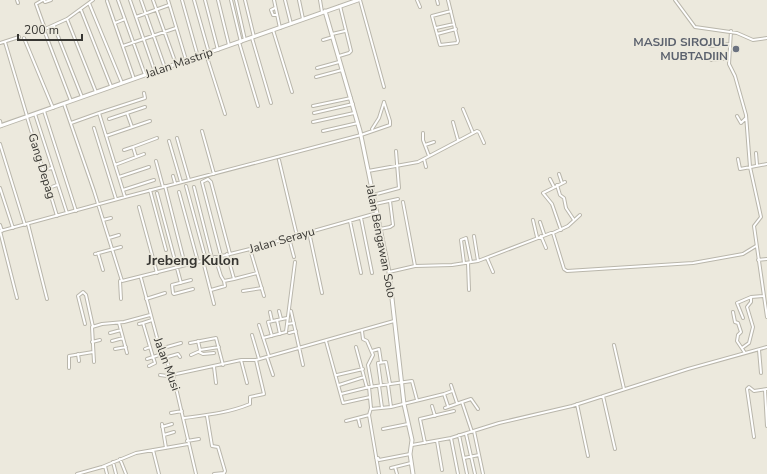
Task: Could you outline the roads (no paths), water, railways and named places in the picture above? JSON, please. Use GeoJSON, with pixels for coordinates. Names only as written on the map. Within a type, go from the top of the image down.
{"type":"FeatureCollection","features":[{"type":"Feature","properties":{"kind":"main road","name":"Jalan Mastrip"},"geometry":{"type":"LineString","coordinates":[[1,126],[358,0]]}},
{"type":"Feature","properties":{"kind":"main road","name":"Jalan Bengawan Solo"},"geometry":{"type":"LineString","coordinates":[[323,12],[339,56],[356,113],[389,272],[404,404],[412,445],[410,454],[413,474]]}},
{"type":"Feature","properties":{"kind":"street"},"geometry":{"type":"LineString","coordinates":[[51,0],[45,2],[43,0],[36,3],[45,28],[44,30],[72,101]]}},
{"type":"Feature","properties":{"kind":"street"},"geometry":{"type":"LineString","coordinates":[[45,28],[54,26],[67,19],[93,0]]}},
{"type":"Feature","properties":{"kind":"street"},"geometry":{"type":"LineString","coordinates":[[118,0],[145,75]]}},
{"type":"Feature","properties":{"kind":"street"},"geometry":{"type":"LineString","coordinates":[[130,0],[155,72]]}},
{"type":"Feature","properties":{"kind":"street"},"geometry":{"type":"LineString","coordinates":[[141,0],[155,36],[165,68]]}},
{"type":"Feature","properties":{"kind":"street"},"geometry":{"type":"LineString","coordinates":[[153,0],[176,64]]}},
{"type":"Feature","properties":{"kind":"street"},"geometry":{"type":"LineString","coordinates":[[168,0],[186,61]]}},
{"type":"Feature","properties":{"kind":"street"},"geometry":{"type":"LineString","coordinates":[[182,0],[198,57]]}},
{"type":"Feature","properties":{"kind":"street"},"geometry":{"type":"LineString","coordinates":[[194,0],[207,54],[225,114]]}},
{"type":"Feature","properties":{"kind":"street"},"geometry":{"type":"LineString","coordinates":[[205,0],[218,50]]}},
{"type":"Feature","properties":{"kind":"street"},"geometry":{"type":"LineString","coordinates":[[218,0],[230,46]]}},
{"type":"Feature","properties":{"kind":"street"},"geometry":{"type":"LineString","coordinates":[[231,0],[240,42],[258,106]]}},
{"type":"Feature","properties":{"kind":"street"},"geometry":{"type":"LineString","coordinates":[[236,0],[245,40]]}},
{"type":"Feature","properties":{"kind":"street"},"geometry":{"type":"LineString","coordinates":[[245,0],[253,37],[271,103]]}},
{"type":"Feature","properties":{"kind":"street"},"geometry":{"type":"LineString","coordinates":[[274,0],[280,28]]}},
{"type":"Feature","properties":{"kind":"street"},"geometry":{"type":"LineString","coordinates":[[285,0],[291,24]]}},
{"type":"Feature","properties":{"kind":"street"},"geometry":{"type":"LineString","coordinates":[[299,0],[303,19]]}},
{"type":"Feature","properties":{"kind":"street"},"geometry":{"type":"LineString","coordinates":[[320,0],[323,12]]}},
{"type":"Feature","properties":{"kind":"street"},"geometry":{"type":"LineString","coordinates":[[358,0],[384,87]]}},
{"type":"Feature","properties":{"kind":"street"},"geometry":{"type":"LineString","coordinates":[[417,0],[420,7]]}},
{"type":"Feature","properties":{"kind":"street"},"geometry":{"type":"LineString","coordinates":[[437,0],[438,4]]}},
{"type":"Feature","properties":{"kind":"street"},"geometry":{"type":"LineString","coordinates":[[448,0],[456,29],[458,41],[456,43],[439,44],[432,16],[451,11]]}},
{"type":"Feature","properties":{"kind":"street"},"geometry":{"type":"LineString","coordinates":[[675,0],[695,27],[732,31],[753,40],[767,38]]}},
{"type":"Feature","properties":{"kind":"street"},"geometry":{"type":"LineString","coordinates":[[107,1],[134,79]]}},
{"type":"Feature","properties":{"kind":"street"},"geometry":{"type":"LineString","coordinates":[[90,3],[122,84]]}},
{"type":"Feature","properties":{"kind":"street"},"geometry":{"type":"LineString","coordinates":[[136,17],[169,5]]}},
{"type":"Feature","properties":{"kind":"street"},"geometry":{"type":"LineString","coordinates":[[339,56],[351,51],[340,6]]}},
{"type":"Feature","properties":{"kind":"street"},"geometry":{"type":"LineString","coordinates":[[275,8],[271,10],[272,15],[277,15]]}},
{"type":"Feature","properties":{"kind":"street"},"geometry":{"type":"LineString","coordinates":[[81,10],[112,87]]}},
{"type":"Feature","properties":{"kind":"street"},"geometry":{"type":"LineString","coordinates":[[67,19],[96,92]]}},
{"type":"Feature","properties":{"kind":"street"},"geometry":{"type":"LineString","coordinates":[[115,23],[125,19]]}},
{"type":"Feature","properties":{"kind":"street"},"geometry":{"type":"LineString","coordinates":[[436,28],[454,24]]}},
{"type":"Feature","properties":{"kind":"street"},"geometry":{"type":"LineString","coordinates":[[54,26],[82,98]]}},
{"type":"Feature","properties":{"kind":"street"},"geometry":{"type":"LineString","coordinates":[[123,46],[145,40],[176,28]]}},
{"type":"Feature","properties":{"kind":"street"},"geometry":{"type":"LineString","coordinates":[[437,34],[456,29]]}},
{"type":"Feature","properties":{"kind":"street"},"geometry":{"type":"LineString","coordinates":[[273,30],[292,92]]}},
{"type":"Feature","properties":{"kind":"street"},"geometry":{"type":"LineString","coordinates":[[323,40],[345,30]]}},
{"type":"Feature","properties":{"kind":"street"},"geometry":{"type":"LineString","coordinates":[[732,31],[729,67],[734,76],[746,118],[750,167],[761,217],[760,220],[754,224],[763,296],[766,299],[767,317]]}},
{"type":"Feature","properties":{"kind":"street"},"geometry":{"type":"LineString","coordinates":[[0,43],[19,37]]}},
{"type":"Feature","properties":{"kind":"street"},"geometry":{"type":"LineString","coordinates":[[24,38],[53,108]]}},
{"type":"Feature","properties":{"kind":"street","name":"Gang Depag"},"geometry":{"type":"LineString","coordinates":[[5,42],[57,216]]}},
{"type":"Feature","properties":{"kind":"street"},"geometry":{"type":"LineString","coordinates":[[710,46],[730,44]]}},
{"type":"Feature","properties":{"kind":"street"},"geometry":{"type":"LineString","coordinates":[[711,60],[729,58]]}},
{"type":"Feature","properties":{"kind":"street"},"geometry":{"type":"LineString","coordinates":[[318,68],[340,62]]}},
{"type":"Feature","properties":{"kind":"street"},"geometry":{"type":"LineString","coordinates":[[316,77],[343,70]]}},
{"type":"Feature","properties":{"kind":"street"},"geometry":{"type":"LineString","coordinates":[[71,123],[144,98],[144,93]]}},
{"type":"Feature","properties":{"kind":"street"},"geometry":{"type":"LineString","coordinates":[[313,106],[352,98]]}},
{"type":"Feature","properties":{"kind":"street"},"geometry":{"type":"LineString","coordinates":[[1,231],[99,206],[116,199],[150,192],[175,183],[361,135],[390,124],[385,102],[380,118],[372,130]]}},
{"type":"Feature","properties":{"kind":"street"},"geometry":{"type":"LineString","coordinates":[[64,104],[99,206],[120,281],[121,299]]}},
{"type":"Feature","properties":{"kind":"street"},"geometry":{"type":"LineString","coordinates":[[314,112],[353,104]]}},
{"type":"Feature","properties":{"kind":"street"},"geometry":{"type":"LineString","coordinates":[[110,120],[144,107]]}},
{"type":"Feature","properties":{"kind":"street"},"geometry":{"type":"LineString","coordinates":[[463,109],[473,134]]}},
{"type":"Feature","properties":{"kind":"street"},"geometry":{"type":"LineString","coordinates":[[44,111],[76,211]]}},
{"type":"Feature","properties":{"kind":"street"},"geometry":{"type":"LineString","coordinates":[[99,113],[125,197]]}},
{"type":"Feature","properties":{"kind":"street"},"geometry":{"type":"LineString","coordinates":[[127,113],[132,127]]}},
{"type":"Feature","properties":{"kind":"street"},"geometry":{"type":"LineString","coordinates":[[313,122],[356,113]]}},
{"type":"Feature","properties":{"kind":"street"},"geometry":{"type":"LineString","coordinates":[[35,114],[67,213]]}},
{"type":"Feature","properties":{"kind":"street"},"geometry":{"type":"LineString","coordinates":[[738,116],[740,123],[746,118]]}},
{"type":"Feature","properties":{"kind":"street"},"geometry":{"type":"LineString","coordinates":[[0,121],[1,126]]}},
{"type":"Feature","properties":{"kind":"street"},"geometry":{"type":"LineString","coordinates":[[106,136],[150,121]]}},
{"type":"Feature","properties":{"kind":"street"},"geometry":{"type":"LineString","coordinates":[[453,122],[458,140]]}},
{"type":"Feature","properties":{"kind":"street"},"geometry":{"type":"LineString","coordinates":[[323,131],[358,123]]}},
{"type":"Feature","properties":{"kind":"street"},"geometry":{"type":"LineString","coordinates":[[94,128],[116,199]]}},
{"type":"Feature","properties":{"kind":"street"},"geometry":{"type":"LineString","coordinates":[[202,131],[214,174]]}},
{"type":"Feature","properties":{"kind":"street"},"geometry":{"type":"LineString","coordinates":[[368,171],[398,166],[424,159],[458,140],[479,131],[484,143]]}},
{"type":"Feature","properties":{"kind":"street"},"geometry":{"type":"LineString","coordinates":[[423,133],[429,156]]}},
{"type":"Feature","properties":{"kind":"street"},"geometry":{"type":"LineString","coordinates":[[124,150],[158,138]]}},
{"type":"Feature","properties":{"kind":"street"},"geometry":{"type":"LineString","coordinates":[[177,138],[189,180]]}},
{"type":"Feature","properties":{"kind":"street"},"geometry":{"type":"LineString","coordinates":[[169,141],[181,182]]}},
{"type":"Feature","properties":{"kind":"street"},"geometry":{"type":"LineString","coordinates":[[425,145],[434,142]]}},
{"type":"Feature","properties":{"kind":"street"},"geometry":{"type":"LineString","coordinates":[[0,144],[27,225],[47,299]]}},
{"type":"Feature","properties":{"kind":"street"},"geometry":{"type":"LineString","coordinates":[[133,147],[136,157]]}},
{"type":"Feature","properties":{"kind":"street"},"geometry":{"type":"LineString","coordinates":[[373,195],[398,189],[398,166],[396,151]]}},
{"type":"Feature","properties":{"kind":"street"},"geometry":{"type":"LineString","coordinates":[[756,153],[757,165]]}},
{"type":"Feature","properties":{"kind":"street"},"geometry":{"type":"LineString","coordinates":[[115,165],[144,154]]}},
{"type":"Feature","properties":{"kind":"street"},"geometry":{"type":"LineString","coordinates":[[424,159],[426,167]]}},
{"type":"Feature","properties":{"kind":"street"},"geometry":{"type":"LineString","coordinates":[[738,159],[740,168],[767,164]]}},
{"type":"Feature","properties":{"kind":"street"},"geometry":{"type":"LineString","coordinates":[[279,160],[297,236]]}},
{"type":"Feature","properties":{"kind":"street"},"geometry":{"type":"LineString","coordinates":[[156,161],[165,187],[185,265]]}},
{"type":"Feature","properties":{"kind":"street"},"geometry":{"type":"LineString","coordinates":[[119,177],[149,167]]}},
{"type":"Feature","properties":{"kind":"street"},"geometry":{"type":"LineString","coordinates":[[43,170],[52,168]]}},
{"type":"Feature","properties":{"kind":"street"},"geometry":{"type":"LineString","coordinates":[[559,174],[563,182],[545,191],[543,194],[552,204],[561,230]]}},
{"type":"Feature","properties":{"kind":"street"},"geometry":{"type":"LineString","coordinates":[[173,176],[175,183]]}},
{"type":"Feature","properties":{"kind":"street"},"geometry":{"type":"LineString","coordinates":[[221,256],[202,182],[208,179],[211,182],[234,279]]}},
{"type":"Feature","properties":{"kind":"street"},"geometry":{"type":"LineString","coordinates":[[550,179],[554,187]]}},
{"type":"Feature","properties":{"kind":"street"},"geometry":{"type":"LineString","coordinates":[[123,190],[154,180]]}},
{"type":"Feature","properties":{"kind":"street"},"geometry":{"type":"LineString","coordinates":[[49,188],[57,185]]}},
{"type":"Feature","properties":{"kind":"street"},"geometry":{"type":"LineString","coordinates":[[557,185],[560,195],[564,198],[566,208],[574,220]]}},
{"type":"Feature","properties":{"kind":"street"},"geometry":{"type":"LineString","coordinates":[[186,186],[214,304]]}},
{"type":"Feature","properties":{"kind":"street"},"geometry":{"type":"LineString","coordinates":[[194,187],[212,258]]}},
{"type":"Feature","properties":{"kind":"street"},"geometry":{"type":"LineString","coordinates":[[0,188],[12,228]]}},
{"type":"Feature","properties":{"kind":"street"},"geometry":{"type":"LineString","coordinates":[[150,192],[166,250]]}},
{"type":"Feature","properties":{"kind":"street"},"geometry":{"type":"LineString","coordinates":[[179,192],[198,262]]}},
{"type":"Feature","properties":{"kind":"street"},"geometry":{"type":"LineString","coordinates":[[157,193],[178,267],[181,283]]}},
{"type":"Feature","properties":{"kind":"street"},"geometry":{"type":"LineString","coordinates":[[375,204],[398,199]]}},
{"type":"Feature","properties":{"kind":"street"},"geometry":{"type":"LineString","coordinates":[[380,229],[391,227],[393,225],[390,201]]}},
{"type":"Feature","properties":{"kind":"street"},"geometry":{"type":"LineString","coordinates":[[403,202],[415,266]]}},
{"type":"Feature","properties":{"kind":"street"},"geometry":{"type":"LineString","coordinates":[[139,206],[157,273]]}},
{"type":"Feature","properties":{"kind":"street","name":"Jalan Serayu"},"geometry":{"type":"LineString","coordinates":[[120,281],[141,278],[377,214]]}},
{"type":"Feature","properties":{"kind":"street"},"geometry":{"type":"LineString","coordinates":[[389,272],[415,266],[468,263],[478,261],[544,234],[553,234],[561,230],[580,215]]}},
{"type":"Feature","properties":{"kind":"street"},"geometry":{"type":"LineString","coordinates":[[103,220],[111,218]]}},
{"type":"Feature","properties":{"kind":"street"},"geometry":{"type":"LineString","coordinates":[[361,218],[372,273]]}},
{"type":"Feature","properties":{"kind":"street"},"geometry":{"type":"LineString","coordinates":[[533,220],[537,237]]}},
{"type":"Feature","properties":{"kind":"street"},"geometry":{"type":"LineString","coordinates":[[350,221],[361,273]]}},
{"type":"Feature","properties":{"kind":"street"},"geometry":{"type":"LineString","coordinates":[[540,222],[544,234]]}},
{"type":"Feature","properties":{"kind":"street"},"geometry":{"type":"LineString","coordinates":[[0,225],[17,298]]}},
{"type":"Feature","properties":{"kind":"street"},"geometry":{"type":"LineString","coordinates":[[309,232],[322,292]]}},
{"type":"Feature","properties":{"kind":"street"},"geometry":{"type":"LineString","coordinates":[[553,234],[563,268],[567,271],[693,263],[743,254],[756,246]]}},
{"type":"Feature","properties":{"kind":"street"},"geometry":{"type":"LineString","coordinates":[[108,238],[119,235]]}},
{"type":"Feature","properties":{"kind":"street"},"geometry":{"type":"LineString","coordinates":[[474,236],[478,261]]}},
{"type":"Feature","properties":{"kind":"street"},"geometry":{"type":"LineString","coordinates":[[541,236],[546,248]]}},
{"type":"Feature","properties":{"kind":"street"},"geometry":{"type":"LineString","coordinates":[[289,238],[294,257]]}},
{"type":"Feature","properties":{"kind":"street"},"geometry":{"type":"LineString","coordinates":[[464,263],[462,238],[467,239],[471,262]]}},
{"type":"Feature","properties":{"kind":"street"},"geometry":{"type":"LineString","coordinates":[[94,254],[121,247]]}},
{"type":"Feature","properties":{"kind":"street"},"geometry":{"type":"LineString","coordinates":[[250,249],[264,296]]}},
{"type":"Feature","properties":{"kind":"street"},"geometry":{"type":"LineString","coordinates":[[98,253],[103,270]]}},
{"type":"Feature","properties":{"kind":"street"},"geometry":{"type":"LineString","coordinates":[[211,290],[225,286],[216,257]]}},
{"type":"Feature","properties":{"kind":"street"},"geometry":{"type":"LineString","coordinates":[[487,258],[493,272]]}},
{"type":"Feature","properties":{"kind":"street"},"geometry":{"type":"LineString","coordinates":[[758,260],[767,259]]}},
{"type":"Feature","properties":{"kind":"street"},"geometry":{"type":"LineString","coordinates":[[263,338],[286,332],[295,262]]}},
{"type":"Feature","properties":{"kind":"street"},"geometry":{"type":"LineString","coordinates":[[468,263],[469,290]]}},
{"type":"Feature","properties":{"kind":"street"},"geometry":{"type":"LineString","coordinates":[[224,281],[257,273]]}},
{"type":"Feature","properties":{"kind":"street","name":"Jalan Musi"},"geometry":{"type":"LineString","coordinates":[[141,278],[160,349],[173,375],[196,474]]}},
{"type":"Feature","properties":{"kind":"street"},"geometry":{"type":"LineString","coordinates":[[191,280],[172,285],[173,293],[193,288]]}},
{"type":"Feature","properties":{"kind":"street"},"geometry":{"type":"LineString","coordinates":[[244,291],[262,288]]}},
{"type":"Feature","properties":{"kind":"street"},"geometry":{"type":"LineString","coordinates":[[85,324],[78,296],[83,292],[86,295],[93,327],[91,329],[94,362]]}},
{"type":"Feature","properties":{"kind":"street"},"geometry":{"type":"LineString","coordinates":[[146,299],[165,293]]}},
{"type":"Feature","properties":{"kind":"street"},"geometry":{"type":"LineString","coordinates":[[743,318],[737,303],[763,296]]}},
{"type":"Feature","properties":{"kind":"street"},"geometry":{"type":"LineString","coordinates":[[742,348],[749,343],[752,330],[747,307],[751,302],[751,298]]}},
{"type":"Feature","properties":{"kind":"street"},"geometry":{"type":"LineString","coordinates":[[279,311],[280,319]]}},
{"type":"Feature","properties":{"kind":"street"},"geometry":{"type":"LineString","coordinates":[[290,311],[300,347],[303,365]]}},
{"type":"Feature","properties":{"kind":"street"},"geometry":{"type":"LineString","coordinates":[[270,312],[272,321]]}},
{"type":"Feature","properties":{"kind":"street"},"geometry":{"type":"LineString","coordinates":[[733,312],[735,321],[741,332],[737,338],[744,354]]}},
{"type":"Feature","properties":{"kind":"street"},"geometry":{"type":"LineString","coordinates":[[93,327],[102,324],[119,323],[150,315]]}},
{"type":"Feature","properties":{"kind":"street"},"geometry":{"type":"LineString","coordinates":[[272,336],[268,323],[287,318]]}},
{"type":"Feature","properties":{"kind":"street"},"geometry":{"type":"LineString","coordinates":[[139,324],[152,320]]}},
{"type":"Feature","properties":{"kind":"street"},"geometry":{"type":"LineString","coordinates":[[277,320],[280,334]]}},
{"type":"Feature","properties":{"kind":"street"},"geometry":{"type":"LineString","coordinates":[[160,375],[173,375],[241,360],[257,360],[362,331],[395,320]]}},
{"type":"Feature","properties":{"kind":"street"},"geometry":{"type":"LineString","coordinates":[[143,322],[155,364],[149,366]]}},
{"type":"Feature","properties":{"kind":"street"},"geometry":{"type":"LineString","coordinates":[[119,323],[127,353]]}},
{"type":"Feature","properties":{"kind":"street"},"geometry":{"type":"LineString","coordinates":[[287,324],[294,323]]}},
{"type":"Feature","properties":{"kind":"street"},"geometry":{"type":"LineString","coordinates":[[259,325],[273,375]]}},
{"type":"Feature","properties":{"kind":"street"},"geometry":{"type":"LineString","coordinates":[[110,333],[121,330]]}},
{"type":"Feature","properties":{"kind":"street"},"geometry":{"type":"LineString","coordinates":[[289,332],[296,331]]}},
{"type":"Feature","properties":{"kind":"street"},"geometry":{"type":"LineString","coordinates":[[362,331],[363,338],[367,341],[372,356],[368,365],[371,410],[369,416],[379,474]]}},
{"type":"Feature","properties":{"kind":"street"},"geometry":{"type":"LineString","coordinates":[[184,418],[206,416],[237,410],[250,404],[250,397],[264,394],[252,335]]}},
{"type":"Feature","properties":{"kind":"street"},"geometry":{"type":"LineString","coordinates":[[112,341],[123,338]]}},
{"type":"Feature","properties":{"kind":"street"},"geometry":{"type":"LineString","coordinates":[[190,343],[215,338],[219,347],[223,365]]}},
{"type":"Feature","properties":{"kind":"street"},"geometry":{"type":"LineString","coordinates":[[92,342],[100,340]]}},
{"type":"Feature","properties":{"kind":"street"},"geometry":{"type":"LineString","coordinates":[[198,341],[200,351],[203,354],[214,353]]}},
{"type":"Feature","properties":{"kind":"street"},"geometry":{"type":"LineString","coordinates":[[326,341],[344,403],[370,397]]}},
{"type":"Feature","properties":{"kind":"street"},"geometry":{"type":"LineString","coordinates":[[160,349],[181,344]]}},
{"type":"Feature","properties":{"kind":"street"},"geometry":{"type":"LineString","coordinates":[[356,346],[369,387]]}},
{"type":"Feature","properties":{"kind":"street"},"geometry":{"type":"LineString","coordinates":[[614,346],[624,389]]}},
{"type":"Feature","properties":{"kind":"street"},"geometry":{"type":"LineString","coordinates":[[115,349],[126,347]]}},
{"type":"Feature","properties":{"kind":"street"},"geometry":{"type":"LineString","coordinates":[[191,354],[219,347]]}},
{"type":"Feature","properties":{"kind":"street"},"geometry":{"type":"LineString","coordinates":[[412,445],[450,438],[499,423],[577,404],[767,347]]}},
{"type":"Feature","properties":{"kind":"street"},"geometry":{"type":"LineString","coordinates":[[145,349],[150,348]]}},
{"type":"Feature","properties":{"kind":"street"},"geometry":{"type":"LineString","coordinates":[[371,351],[379,350],[381,362],[378,363],[382,409]]}},
{"type":"Feature","properties":{"kind":"street"},"geometry":{"type":"LineString","coordinates":[[759,350],[761,373]]}},
{"type":"Feature","properties":{"kind":"street"},"geometry":{"type":"LineString","coordinates":[[69,368],[68,356],[93,352]]}},
{"type":"Feature","properties":{"kind":"street"},"geometry":{"type":"LineString","coordinates":[[78,354],[79,361]]}},
{"type":"Feature","properties":{"kind":"street"},"geometry":{"type":"LineString","coordinates":[[147,359],[162,354]]}},
{"type":"Feature","properties":{"kind":"street"},"geometry":{"type":"LineString","coordinates":[[164,358],[178,354],[180,357]]}},
{"type":"Feature","properties":{"kind":"street"},"geometry":{"type":"LineString","coordinates":[[241,360],[247,383]]}},
{"type":"Feature","properties":{"kind":"street"},"geometry":{"type":"LineString","coordinates":[[381,362],[387,362],[391,407]]}},
{"type":"Feature","properties":{"kind":"street"},"geometry":{"type":"LineString","coordinates":[[336,375],[368,365]]}},
{"type":"Feature","properties":{"kind":"street"},"geometry":{"type":"LineString","coordinates":[[214,367],[216,383]]}},
{"type":"Feature","properties":{"kind":"street"},"geometry":{"type":"LineString","coordinates":[[339,385],[365,377]]}},
{"type":"Feature","properties":{"kind":"street"},"geometry":{"type":"LineString","coordinates":[[341,394],[369,387],[413,382],[417,400]]}},
{"type":"Feature","properties":{"kind":"street"},"geometry":{"type":"LineString","coordinates":[[451,385],[458,403]]}},
{"type":"Feature","properties":{"kind":"street"},"geometry":{"type":"LineString","coordinates":[[754,437],[747,389],[749,387],[754,391],[766,389],[767,426]]}},
{"type":"Feature","properties":{"kind":"street"},"geometry":{"type":"LineString","coordinates":[[371,410],[404,404],[453,391]]}},
{"type":"Feature","properties":{"kind":"street"},"geometry":{"type":"LineString","coordinates":[[444,394],[447,407],[471,399],[478,408]]}},
{"type":"Feature","properties":{"kind":"street"},"geometry":{"type":"LineString","coordinates":[[603,396],[615,449]]}},
{"type":"Feature","properties":{"kind":"street"},"geometry":{"type":"LineString","coordinates":[[462,402],[473,431],[483,474]]}},
{"type":"Feature","properties":{"kind":"street"},"geometry":{"type":"LineString","coordinates":[[577,404],[588,456]]}},
{"type":"Feature","properties":{"kind":"street"},"geometry":{"type":"LineString","coordinates":[[432,406],[436,416]]}},
{"type":"Feature","properties":{"kind":"street"},"geometry":{"type":"LineString","coordinates":[[171,413],[182,411]]}},
{"type":"Feature","properties":{"kind":"street"},"geometry":{"type":"LineString","coordinates":[[425,443],[420,419],[454,411]]}},
{"type":"Feature","properties":{"kind":"street"},"geometry":{"type":"LineString","coordinates":[[206,416],[212,446],[218,447],[225,471],[224,473],[214,474]]}},
{"type":"Feature","properties":{"kind":"street"},"geometry":{"type":"LineString","coordinates":[[346,421],[369,416]]}},
{"type":"Feature","properties":{"kind":"street"},"geometry":{"type":"LineString","coordinates":[[358,418],[360,426]]}},
{"type":"Feature","properties":{"kind":"street"},"geometry":{"type":"LineString","coordinates":[[166,448],[162,426],[172,424]]}},
{"type":"Feature","properties":{"kind":"street"},"geometry":{"type":"LineString","coordinates":[[383,429],[408,424]]}},
{"type":"Feature","properties":{"kind":"street"},"geometry":{"type":"LineString","coordinates":[[164,435],[174,432]]}},
{"type":"Feature","properties":{"kind":"street"},"geometry":{"type":"LineString","coordinates":[[466,434],[475,474]]}},
{"type":"Feature","properties":{"kind":"street"},"geometry":{"type":"LineString","coordinates":[[460,435],[467,474]]}},
{"type":"Feature","properties":{"kind":"street"},"geometry":{"type":"LineString","coordinates":[[450,438],[458,474]]}},
{"type":"Feature","properties":{"kind":"street"},"geometry":{"type":"LineString","coordinates":[[77,474],[105,466],[136,453],[166,448],[199,439]]}},
{"type":"Feature","properties":{"kind":"street"},"geometry":{"type":"LineString","coordinates":[[437,441],[442,470]]}},
{"type":"Feature","properties":{"kind":"street"},"geometry":{"type":"LineString","coordinates":[[153,450],[159,474]]}},
{"type":"Feature","properties":{"kind":"street"},"geometry":{"type":"LineString","coordinates":[[376,458],[378,458],[378,460],[410,454]]}},
{"type":"Feature","properties":{"kind":"street"},"geometry":{"type":"LineString","coordinates":[[464,458],[479,455]]}},
{"type":"Feature","properties":{"kind":"street"},"geometry":{"type":"LineString","coordinates":[[120,459],[126,474]]}},
{"type":"Feature","properties":{"kind":"street"},"geometry":{"type":"LineString","coordinates":[[113,462],[116,474]]}},
{"type":"Feature","properties":{"kind":"street"},"geometry":{"type":"LineString","coordinates":[[391,468],[411,462]]}},
{"type":"Feature","properties":{"kind":"street"},"geometry":{"type":"LineString","coordinates":[[105,466],[107,474]]}},
{"type":"Feature","properties":{"kind":"street"},"geometry":{"type":"LineString","coordinates":[[395,467],[397,474]]}},
{"type":"Feature","properties":{"kind":"place","name":"MASJID SIROJUL MUBTADIIN"},"geometry":{"type":"Point","coordinates":[736,49]}},
{"type":"Feature","properties":{"kind":"district","name":"Jrebeng Kulon"},"geometry":{"type":"Point","coordinates":[193,260]}}]}
